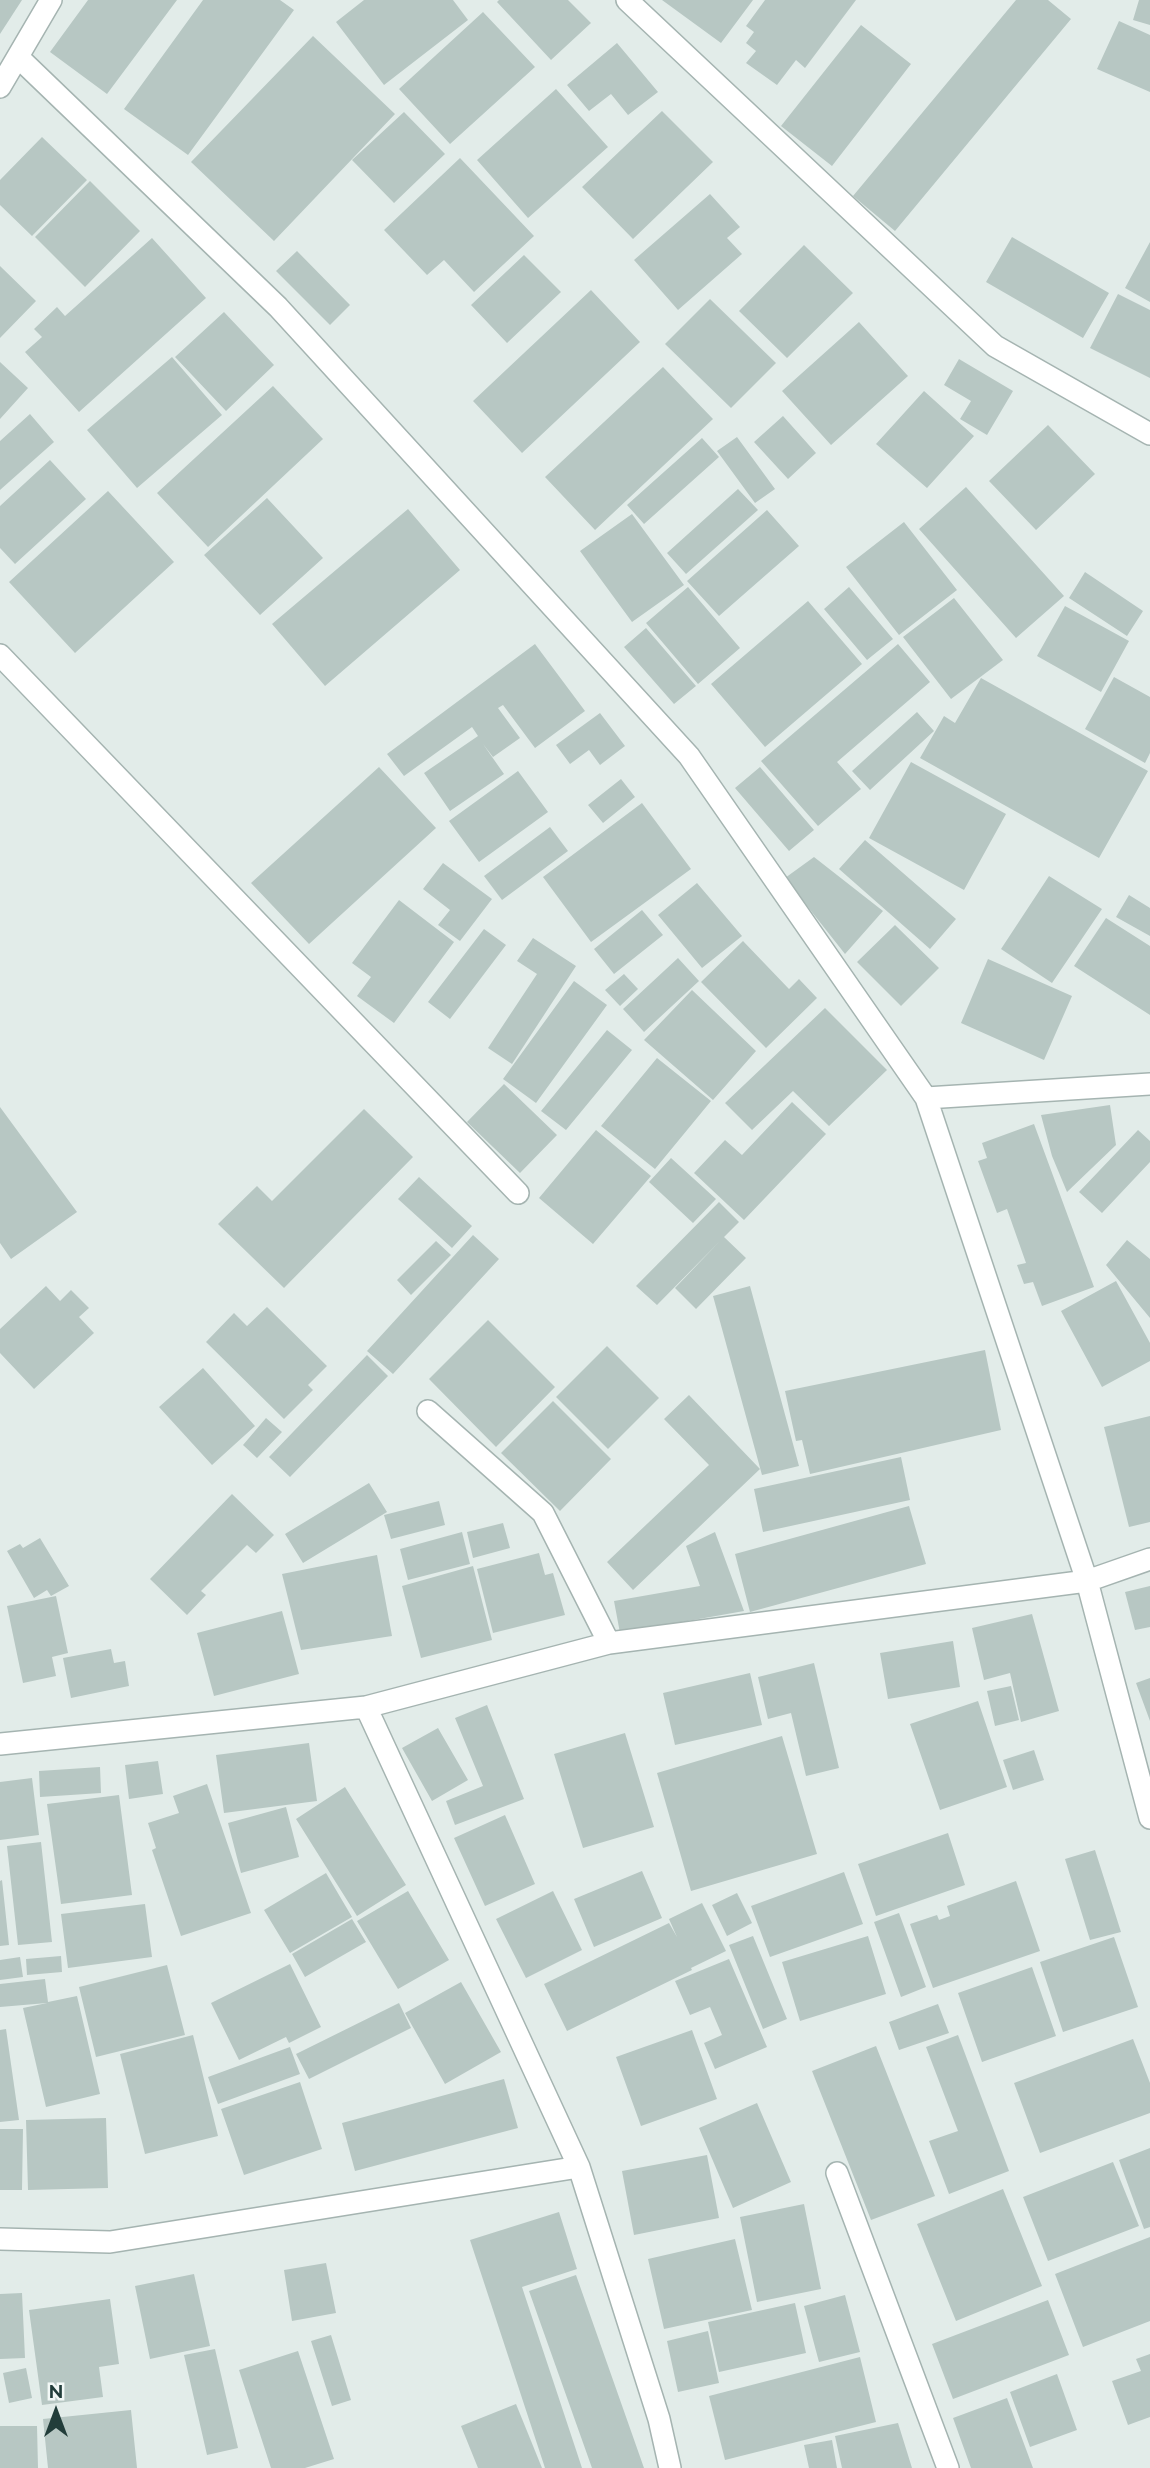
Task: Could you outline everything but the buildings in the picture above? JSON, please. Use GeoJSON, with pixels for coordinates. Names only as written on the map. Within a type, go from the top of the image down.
{"type":"FeatureCollection","features":[{"type":"Feature","properties":{"kind":"street"},"geometry":{"type":"LineString","coordinates":[[0,87],[51,0]]}},
{"type":"Feature","properties":{"kind":"street"},"geometry":{"type":"LineString","coordinates":[[627,0],[995,346],[1150,434]]}},
{"type":"Feature","properties":{"kind":"street"},"geometry":{"type":"LineString","coordinates":[[18,57],[278,307],[689,756],[926,1098],[1087,1581],[1150,1818]]}},
{"type":"Feature","properties":{"kind":"street"},"geometry":{"type":"LineString","coordinates":[[0,655],[518,1193]]}},
{"type":"Feature","properties":{"kind":"street"},"geometry":{"type":"LineString","coordinates":[[926,1098],[1150,1084]]}},
{"type":"Feature","properties":{"kind":"street"},"geometry":{"type":"LineString","coordinates":[[428,1411],[543,1513],[609,1643]]}},
{"type":"Feature","properties":{"kind":"street"},"geometry":{"type":"LineString","coordinates":[[0,1744],[366,1707],[609,1643],[1087,1581],[1150,1559]]}},
{"type":"Feature","properties":{"kind":"street"},"geometry":{"type":"LineString","coordinates":[[366,1707],[579,2167],[659,2419],[670,2468]]}},
{"type":"Feature","properties":{"kind":"street"},"geometry":{"type":"LineString","coordinates":[[0,2239],[110,2242],[579,2167]]}},
{"type":"Feature","properties":{"kind":"street"},"geometry":{"type":"LineString","coordinates":[[837,2173],[948,2468]]}}]}
